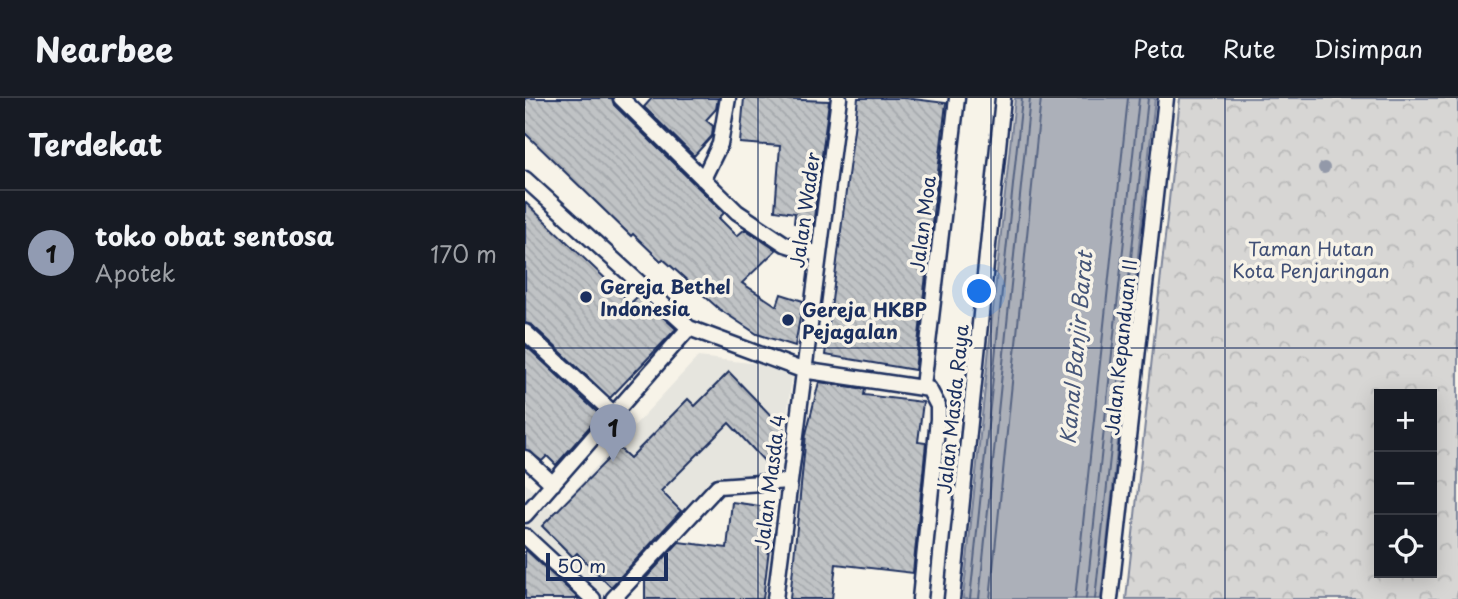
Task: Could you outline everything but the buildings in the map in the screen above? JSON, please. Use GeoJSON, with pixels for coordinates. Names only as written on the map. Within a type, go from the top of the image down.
{"type":"FeatureCollection","features":[{"type":"Feature","properties":{"kind":"street"},"geometry":{"type":"LineString","coordinates":[[621,98],[753,224],[785,244],[817,254]]}},
{"type":"Feature","properties":{"kind":"street"},"geometry":{"type":"LineString","coordinates":[[703,179],[720,144],[728,98]]}},
{"type":"Feature","properties":{"kind":"street","name":"Jalan Wader"},"geometry":{"type":"LineString","coordinates":[[802,370],[839,98]]}},
{"type":"Feature","properties":{"kind":"street","name":"Jalan Moa"},"geometry":{"type":"LineString","coordinates":[[923,386],[957,98]]}},
{"type":"Feature","properties":{"kind":"street","name":"Jalan Masda Raya"},"geometry":{"type":"LineString","coordinates":[[952,599],[1003,98]]}},
{"type":"Feature","properties":{"kind":"street","name":"Jalan Kepanduan II"},"geometry":{"type":"LineString","coordinates":[[1110,599],[1166,98]]}},
{"type":"Feature","properties":{"kind":"street"},"geometry":{"type":"LineString","coordinates":[[525,179],[689,328],[802,370],[929,389],[938,406],[920,599]]}},
{"type":"Feature","properties":{"kind":"street"},"geometry":{"type":"LineString","coordinates":[[525,515],[689,328]]}},
{"type":"Feature","properties":{"kind":"street"},"geometry":{"type":"LineString","coordinates":[[525,332],[614,414]]}},
{"type":"Feature","properties":{"kind":"street","name":"Jalan Masda 4"},"geometry":{"type":"LineString","coordinates":[[775,599],[802,370]]}},
{"type":"Feature","properties":{"kind":"street"},"geometry":{"type":"LineString","coordinates":[[525,458],[553,484]]}},
{"type":"Feature","properties":{"kind":"street"},"geometry":{"type":"LineString","coordinates":[[613,599],[718,486],[788,481]]}},
{"type":"Feature","properties":{"kind":"street"},"geometry":{"type":"LineString","coordinates":[[525,536],[593,599]]}},
{"type":"Feature","properties":{"kind":"shaded area"},"geometry":{"type":"Polygon","coordinates":[[[698,357],[793,368],[779,478],[715,476],[600,599],[525,599],[525,483],[555,511],[698,357]]]}},
{"type":"Feature","properties":{"kind":"green space","name":"Taman Hutan Kota Penjaringan"},"geometry":{"type":"Polygon","coordinates":[[[1180,98],[1458,98],[1458,599],[1126,599],[1180,98]]]}},
{"type":"Feature","properties":{"kind":"water","name":"Kanal Banjir Barat"},"geometry":{"type":"Polygon","coordinates":[[[1015,98],[1155,98],[1101,599],[963,599],[1015,98]]]}},
{"type":"Feature","properties":{"kind":"place","name":"Gereja Bethel Indonesia"},"geometry":{"type":"Point","coordinates":[586,297]}},
{"type":"Feature","properties":{"kind":"place","name":"Gereja HKBP Pejagalan"},"geometry":{"type":"Point","coordinates":[788,320]}},
{"type":"Feature","properties":{"kind":"place","name":"toko obat sentosa"},"geometry":{"type":"Point","coordinates":[613,462]}}]}
